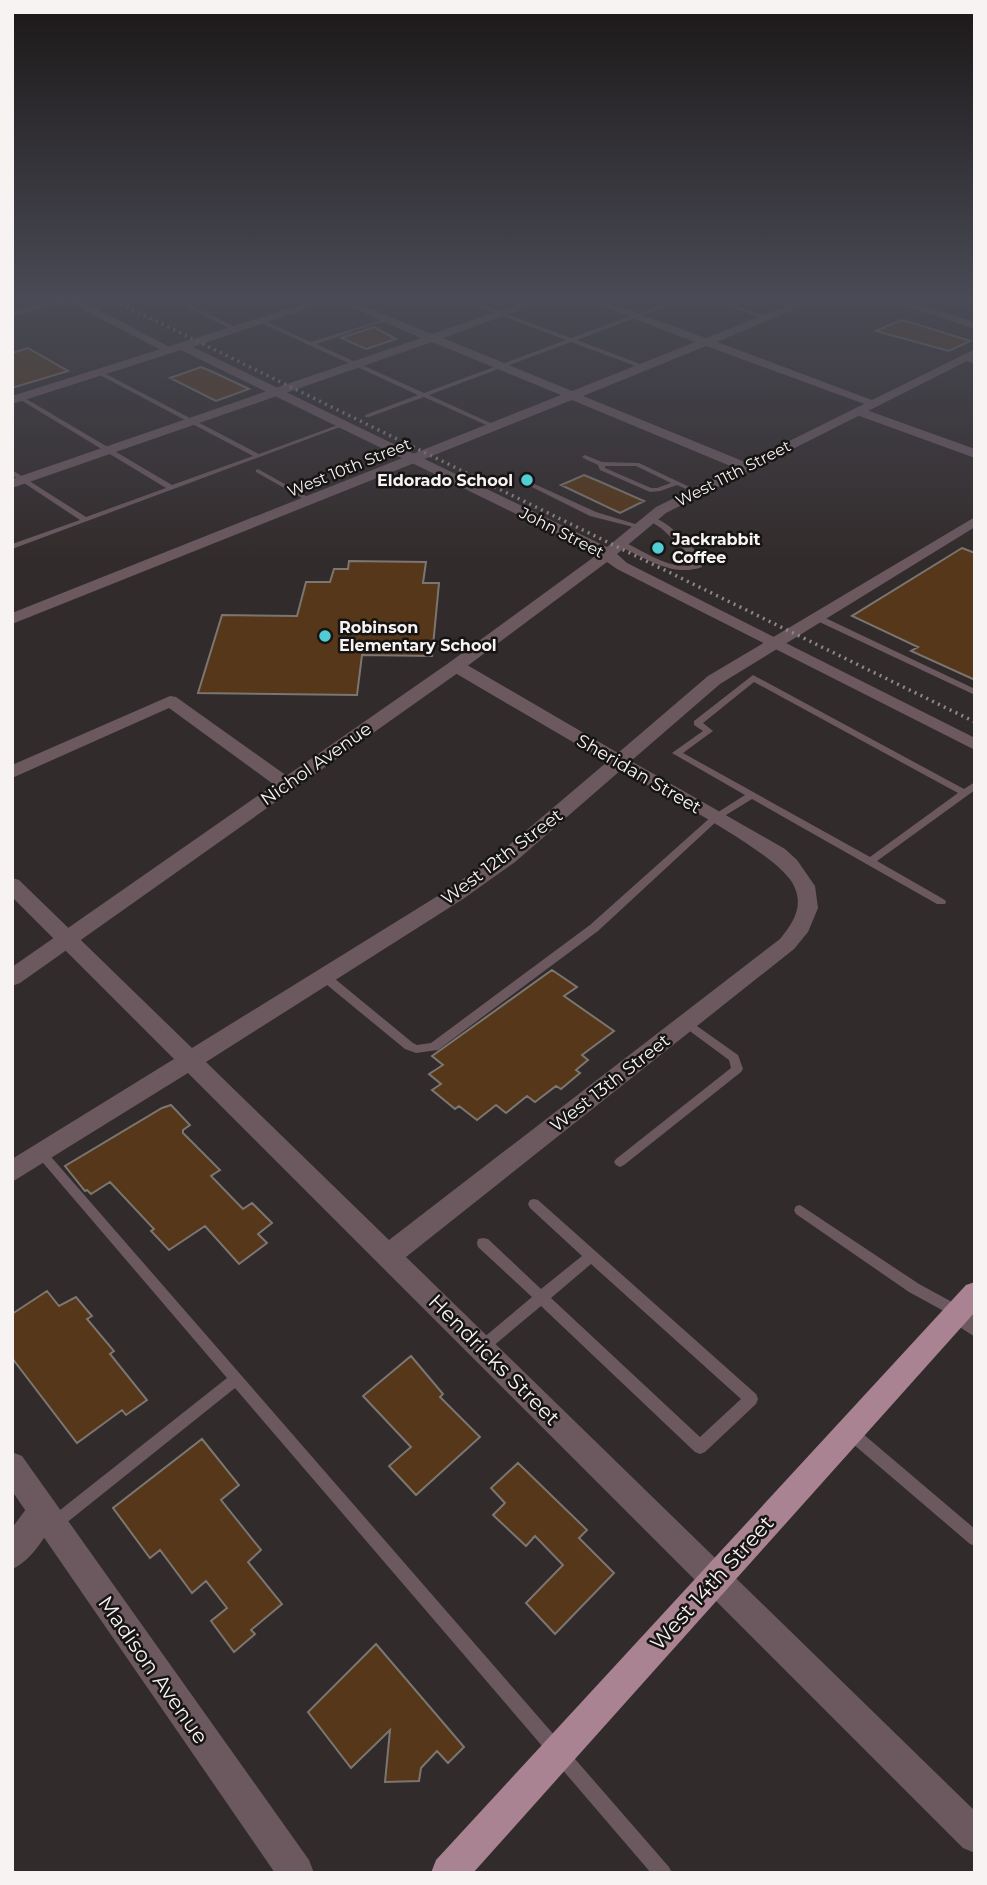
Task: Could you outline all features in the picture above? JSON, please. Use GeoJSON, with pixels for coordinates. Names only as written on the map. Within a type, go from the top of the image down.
{"type":"FeatureCollection","features":[{"type":"Feature","properties":{"kind":"main road","name":"West 14th Street"},"geometry":{"type":"LineString","coordinates":[[449,1873],[849,1432],[969,1310]]}},
{"type":"Feature","properties":{"kind":"street"},"geometry":{"type":"LineString","coordinates":[[17,399],[59,386]]}},
{"type":"Feature","properties":{"kind":"street","name":"John Street"},"geometry":{"type":"LineString","coordinates":[[267,386],[597,546],[616,548],[622,566],[975,745]]}},
{"type":"Feature","properties":{"kind":"street"},"geometry":{"type":"LineString","coordinates":[[19,482],[294,386]]}},
{"type":"Feature","properties":{"kind":"street"},"geometry":{"type":"LineString","coordinates":[[547,386],[745,467]]}},
{"type":"Feature","properties":{"kind":"street","name":"West 10th Street"},"geometry":{"type":"LineString","coordinates":[[12,619],[597,386]]}},
{"type":"Feature","properties":{"kind":"street"},"geometry":{"type":"LineString","coordinates":[[827,386],[874,403],[911,386]]}},
{"type":"Feature","properties":{"kind":"street","name":"West 11th Street"},"geometry":{"type":"LineString","coordinates":[[616,548],[661,510],[874,403]]}},
{"type":"Feature","properties":{"kind":"street"},"geometry":{"type":"LineString","coordinates":[[858,411],[975,454]]}},
{"type":"Feature","properties":{"kind":"street","name":"West 12th Street"},"geometry":{"type":"LineString","coordinates":[[12,1172],[456,894],[508,857],[714,680],[975,521]]}},
{"type":"Feature","properties":{"kind":"street","name":"Nichol Avenue"},"geometry":{"type":"LineString","coordinates":[[12,978],[456,666],[616,548]]}},
{"type":"Feature","properties":{"kind":"street","name":"Sheridan Street"},"geometry":{"type":"LineString","coordinates":[[456,666],[778,854],[802,878],[809,895]]}},
{"type":"Feature","properties":{"kind":"street"},"geometry":{"type":"LineString","coordinates":[[12,772],[170,701],[287,785]]}},
{"type":"Feature","properties":{"kind":"street","name":"Hendricks Street"},"geometry":{"type":"LineString","coordinates":[[12,885],[975,1836]]}},
{"type":"Feature","properties":{"kind":"street","name":"West 13th Street"},"geometry":{"type":"LineString","coordinates":[[388,1256],[687,1023],[801,930],[807,919],[809,895]]}},
{"type":"Feature","properties":{"kind":"street","name":"Madison Avenue"},"geometry":{"type":"LineString","coordinates":[[12,1466],[296,1873]]}},
{"type":"Feature","properties":{"kind":"street"},"geometry":{"type":"LineString","coordinates":[[12,1554],[48,1518]]}},
{"type":"Feature","properties":{"kind":"lane"},"geometry":{"type":"LineString","coordinates":[[125,386],[258,456]]}},
{"type":"Feature","properties":{"kind":"lane"},"geometry":{"type":"LineString","coordinates":[[404,386],[495,427]]}},
{"type":"Feature","properties":{"kind":"lane"},"geometry":{"type":"LineString","coordinates":[[367,416],[449,386]]}},
{"type":"Feature","properties":{"kind":"lane"},"geometry":{"type":"LineString","coordinates":[[17,399],[111,450],[172,488]]}},
{"type":"Feature","properties":{"kind":"lane"},"geometry":{"type":"LineString","coordinates":[[12,547],[345,424]]}},
{"type":"Feature","properties":{"kind":"lane"},"geometry":{"type":"LineString","coordinates":[[585,457],[601,464],[634,462],[697,492]]}},
{"type":"Feature","properties":{"kind":"lane"},"geometry":{"type":"LineString","coordinates":[[601,464],[602,469],[650,490],[677,483]]}},
{"type":"Feature","properties":{"kind":"lane"},"geometry":{"type":"LineString","coordinates":[[258,471],[311,500]]}},
{"type":"Feature","properties":{"kind":"lane"},"geometry":{"type":"LineString","coordinates":[[12,472],[19,482],[85,520]]}},
{"type":"Feature","properties":{"kind":"lane"},"geometry":{"type":"LineString","coordinates":[[528,482],[593,514],[664,526],[698,558],[699,565],[681,569],[616,548]]}},
{"type":"Feature","properties":{"kind":"lane"},"geometry":{"type":"LineString","coordinates":[[816,617],[975,692]]}},
{"type":"Feature","properties":{"kind":"lane"},"geometry":{"type":"LineString","coordinates":[[941,902],[677,753],[709,731],[697,723],[752,678],[963,792]]}},
{"type":"Feature","properties":{"kind":"lane"},"geometry":{"type":"LineString","coordinates":[[870,861],[975,785]]}},
{"type":"Feature","properties":{"kind":"lane"},"geometry":{"type":"LineString","coordinates":[[325,977],[408,1046],[416,1049],[434,1047],[594,928],[715,818],[751,795]]}},
{"type":"Feature","properties":{"kind":"lane"},"geometry":{"type":"LineString","coordinates":[[620,1161],[737,1069],[734,1058],[687,1023]]}},
{"type":"Feature","properties":{"kind":"lane"},"geometry":{"type":"LineString","coordinates":[[42,1154],[663,1873]]}},
{"type":"Feature","properties":{"kind":"lane"},"geometry":{"type":"LineString","coordinates":[[483,1243],[700,1447],[751,1399],[534,1204]]}},
{"type":"Feature","properties":{"kind":"lane"},"geometry":{"type":"LineString","coordinates":[[800,1210],[914,1288],[969,1310]]}},
{"type":"Feature","properties":{"kind":"lane"},"geometry":{"type":"LineString","coordinates":[[481,1348],[591,1256]]}},
{"type":"Feature","properties":{"kind":"lane"},"geometry":{"type":"LineString","coordinates":[[48,1518],[237,1378]]}},
{"type":"Feature","properties":{"kind":"lane"},"geometry":{"type":"LineString","coordinates":[[849,1432],[975,1539]]}},
{"type":"Feature","properties":{"kind":"building"},"geometry":{"type":"Polygon","coordinates":[[[186,386],[242,386],[249,389],[216,401],[186,386]]]}},
{"type":"Feature","properties":{"kind":"building"},"geometry":{"type":"Polygon","coordinates":[[[584,475],[644,501],[620,513],[561,485],[584,475]]]}},
{"type":"Feature","properties":{"kind":"building"},"geometry":{"type":"Polygon","coordinates":[[[962,548],[975,553],[975,680],[911,651],[918,647],[852,616],[962,548]]]}},
{"type":"Feature","properties":{"kind":"building","name":"Robinson Elementary School"},"geometry":{"type":"Polygon","coordinates":[[[349,561],[426,562],[423,583],[439,583],[432,656],[362,655],[357,695],[198,693],[222,615],[297,616],[306,582],[330,582],[334,569],[348,569],[349,561]]]}},
{"type":"Feature","properties":{"kind":"building"},"geometry":{"type":"Polygon","coordinates":[[[552,970],[577,987],[564,996],[614,1031],[582,1055],[588,1060],[576,1070],[580,1073],[561,1089],[556,1086],[535,1102],[527,1096],[506,1113],[496,1105],[477,1120],[459,1106],[455,1109],[432,1090],[441,1084],[429,1074],[443,1065],[432,1056],[552,970]]]}},
{"type":"Feature","properties":{"kind":"building"},"geometry":{"type":"Polygon","coordinates":[[[171,1105],[190,1125],[183,1133],[220,1170],[211,1176],[243,1209],[252,1203],[272,1223],[258,1234],[267,1243],[239,1264],[205,1226],[169,1250],[151,1231],[154,1229],[110,1182],[91,1194],[85,1191],[65,1166],[171,1105]]]}},
{"type":"Feature","properties":{"kind":"building"},"geometry":{"type":"Polygon","coordinates":[[[47,1291],[59,1306],[76,1297],[92,1316],[87,1319],[114,1351],[110,1354],[147,1400],[126,1415],[122,1410],[77,1443],[12,1358],[12,1314],[47,1291]]]}},
{"type":"Feature","properties":{"kind":"building"},"geometry":{"type":"Polygon","coordinates":[[[411,1356],[443,1394],[440,1397],[480,1437],[416,1495],[389,1466],[411,1447],[363,1396],[411,1356]]]}},
{"type":"Feature","properties":{"kind":"building"},"geometry":{"type":"Polygon","coordinates":[[[202,1439],[239,1485],[221,1500],[261,1550],[248,1562],[282,1604],[251,1630],[255,1634],[234,1652],[211,1621],[227,1608],[206,1581],[192,1593],[160,1550],[150,1558],[113,1508],[202,1439]]]}},
{"type":"Feature","properties":{"kind":"building"},"geometry":{"type":"Polygon","coordinates":[[[518,1463],[587,1530],[579,1538],[614,1573],[555,1634],[526,1603],[563,1565],[535,1536],[526,1546],[493,1515],[505,1503],[491,1488],[518,1463]]]}},
{"type":"Feature","properties":{"kind":"building"},"geometry":{"type":"Polygon","coordinates":[[[376,1644],[464,1747],[448,1763],[437,1751],[421,1768],[419,1781],[385,1782],[390,1730],[351,1768],[308,1712],[376,1644]]]}},
{"type":"Feature","properties":{"kind":"railway"},"geometry":{"type":"LineString","coordinates":[[289,386],[975,722]]}},
{"type":"Feature","properties":{"kind":"place","name":"Eldorado School"},"geometry":{"type":"Point","coordinates":[527,480]}},
{"type":"Feature","properties":{"kind":"place","name":"Jackrabbit Coffee"},"geometry":{"type":"Point","coordinates":[658,548]}},
{"type":"Feature","properties":{"kind":"place","name":"Robinson Elementary School"},"geometry":{"type":"Point","coordinates":[325,636]}}]}
